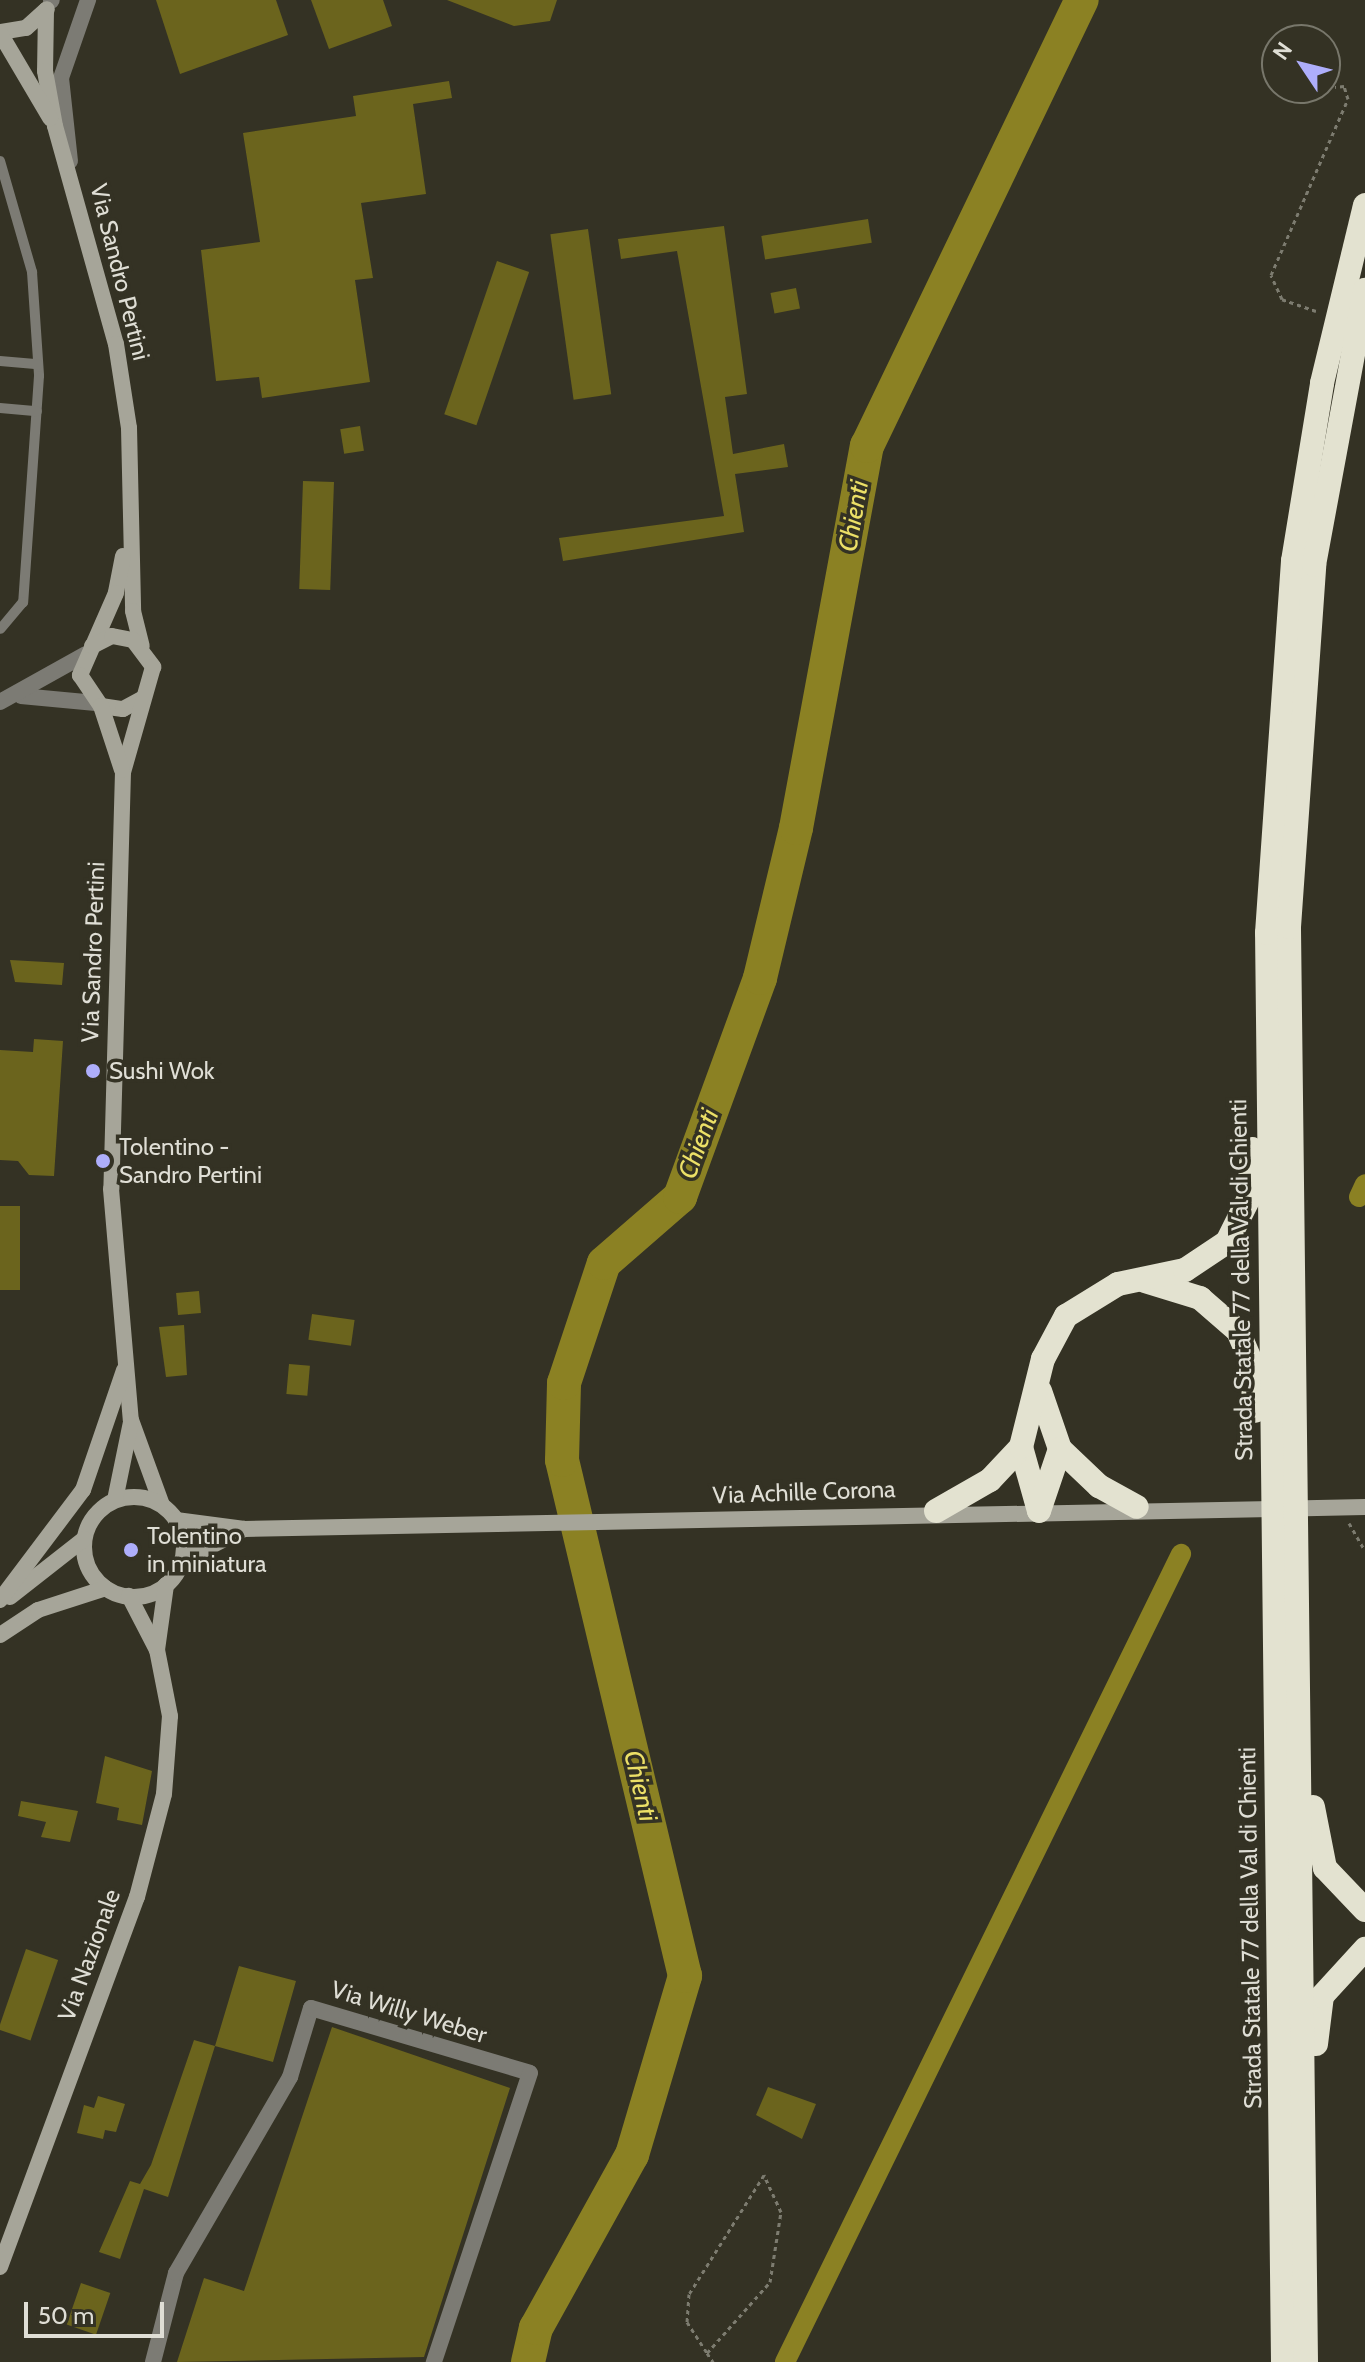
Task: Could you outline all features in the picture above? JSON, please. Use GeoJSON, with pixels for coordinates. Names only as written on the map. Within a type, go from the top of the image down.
{"type":"FeatureCollection","features":[{"type":"Feature","properties":{"kind":"highway","name":"Strada Statale 77 della Val di Chienti"},"geometry":{"type":"LineString","coordinates":[[1306,2362],[1284,1583],[1273,813],[1281,657],[1304,489],[1365,205]]}},
{"type":"Feature","properties":{"kind":"highway","name":"Strada Statale 77 della Val di Chienti"},"geometry":{"type":"LineString","coordinates":[[1281,1404],[1291,1296],[1289,927],[1297,736],[1314,565],[1365,290]]}},
{"type":"Feature","properties":{"kind":"highway"},"geometry":{"type":"LineString","coordinates":[[936,1511],[990,1480],[1021,1447],[1040,1391],[1043,1359],[1066,1316],[1088,1298],[1209,1259],[1242,1221],[1249,1198],[1255,899],[1273,813]]}},
{"type":"Feature","properties":{"kind":"highway"},"geometry":{"type":"LineString","coordinates":[[1143,1280],[1200,1298],[1238,1331],[1251,1362],[1281,1404],[1284,1583],[1318,1853],[1344,1894],[1365,1910]]}},
{"type":"Feature","properties":{"kind":"highway"},"geometry":{"type":"LineString","coordinates":[[1040,1391],[1060,1449],[1093,1481],[1137,1507]]}},
{"type":"Feature","properties":{"kind":"highway"},"geometry":{"type":"LineString","coordinates":[[1021,1447],[1039,1511]]}},
{"type":"Feature","properties":{"kind":"highway"},"geometry":{"type":"LineString","coordinates":[[1039,1511],[1060,1449]]}},
{"type":"Feature","properties":{"kind":"highway","name":"Strada Statale 77 della Val di Chienti"},"geometry":{"type":"LineString","coordinates":[[1283,2362],[1276,1797],[1284,1583]]}},
{"type":"Feature","properties":{"kind":"highway"},"geometry":{"type":"LineString","coordinates":[[1306,2362],[1318,2234],[1315,2022],[1340,1969],[1365,1949]]}},
{"type":"Feature","properties":{"kind":"main road","name":"Via Sandro Pertini"},"geometry":{"type":"LineString","coordinates":[[50,3],[26,28],[0,33],[55,126]]}},
{"type":"Feature","properties":{"kind":"main road","name":"Via Sandro Pertini"},"geometry":{"type":"LineString","coordinates":[[50,3],[45,71],[55,126],[116,344],[129,428],[129,527],[142,646],[153,667],[123,772],[111,1189],[131,1420],[162,1505]]}},
{"type":"Feature","properties":{"kind":"main road","name":"Via Sandro Pertini"},"geometry":{"type":"LineString","coordinates":[[123,772],[98,704],[82,686],[89,650],[116,593],[129,527]]}},
{"type":"Feature","properties":{"kind":"main road"},"geometry":{"type":"LineString","coordinates":[[89,650],[123,636],[142,646]]}},
{"type":"Feature","properties":{"kind":"main road"},"geometry":{"type":"LineString","coordinates":[[98,704],[123,709],[142,699]]}},
{"type":"Feature","properties":{"kind":"main road"},"geometry":{"type":"LineString","coordinates":[[0,1602],[83,1490],[126,1361]]}},
{"type":"Feature","properties":{"kind":"main road","name":"Via Sandro Pertini"},"geometry":{"type":"LineString","coordinates":[[115,1500],[131,1420]]}},
{"type":"Feature","properties":{"kind":"main road"},"geometry":{"type":"LineString","coordinates":[[0,1602],[84,1539],[94,1516],[115,1500],[162,1505],[176,1520],[182,1561],[166,1585],[129,1596],[106,1588],[88,1567],[84,1539]]}},
{"type":"Feature","properties":{"kind":"main road","name":"Via Achille Corona"},"geometry":{"type":"LineString","coordinates":[[176,1520],[244,1529],[759,1519],[1137,1507],[1365,1507]]}},
{"type":"Feature","properties":{"kind":"main road","name":"Via Achille Corona"},"geometry":{"type":"LineString","coordinates":[[182,1561],[244,1529]]}},
{"type":"Feature","properties":{"kind":"main road","name":"Via Nazionale"},"geometry":{"type":"LineString","coordinates":[[157,1650],[166,1585]]}},
{"type":"Feature","properties":{"kind":"main road"},"geometry":{"type":"LineString","coordinates":[[0,1635],[38,1610],[106,1588]]}},
{"type":"Feature","properties":{"kind":"main road","name":"Via Nazionale"},"geometry":{"type":"LineString","coordinates":[[0,2267],[137,1897],[164,1794],[170,1716],[157,1650],[129,1596]]}},
{"type":"Feature","properties":{"kind":"street"},"geometry":{"type":"LineString","coordinates":[[73,183],[61,78],[88,0]]}},
{"type":"Feature","properties":{"kind":"street"},"geometry":{"type":"LineString","coordinates":[[0,702],[21,696],[89,650]]}},
{"type":"Feature","properties":{"kind":"street"},"geometry":{"type":"LineString","coordinates":[[21,696],[98,704]]}},
{"type":"Feature","properties":{"kind":"street","name":"Via Willy Weber"},"geometry":{"type":"LineString","coordinates":[[153,2362],[176,2273],[290,2077],[311,2008],[530,2073],[434,2362]]}},
{"type":"Feature","properties":{"kind":"lane"},"geometry":{"type":"LineString","coordinates":[[0,161],[32,272],[38,364],[23,602],[0,629]]}},
{"type":"Feature","properties":{"kind":"lane"},"geometry":{"type":"LineString","coordinates":[[0,361],[38,364]]}},
{"type":"Feature","properties":{"kind":"lane"},"geometry":{"type":"LineString","coordinates":[[0,408],[37,411]]}},
{"type":"Feature","properties":{"kind":"path"},"geometry":{"type":"LineString","coordinates":[[1299,307],[1282,299],[1271,275],[1348,99],[1344,86],[1341,86]]}},
{"type":"Feature","properties":{"kind":"path"},"geometry":{"type":"LineString","coordinates":[[1346,1507],[1365,1551]]}},
{"type":"Feature","properties":{"kind":"path"},"geometry":{"type":"LineString","coordinates":[[707,2353],[770,2282],[781,2212],[764,2175],[689,2294],[687,2322],[707,2353],[713,2362]]}},
{"type":"Feature","properties":{"kind":"building"},"geometry":{"type":"Polygon","coordinates":[[[156,0],[276,0],[288,35],[180,74],[156,0]]]}},
{"type":"Feature","properties":{"kind":"building"},"geometry":{"type":"Polygon","coordinates":[[[311,0],[383,0],[392,26],[329,49],[311,0]]]}},
{"type":"Feature","properties":{"kind":"building"},"geometry":{"type":"Polygon","coordinates":[[[447,0],[557,0],[550,21],[514,26],[447,0]]]}},
{"type":"Feature","properties":{"kind":"building"},"geometry":{"type":"Polygon","coordinates":[[[449,81],[452,98],[413,104],[426,194],[361,203],[373,278],[355,280],[370,382],[262,398],[259,377],[216,381],[201,250],[260,242],[243,133],[356,116],[353,96],[449,81]]]}},
{"type":"Feature","properties":{"kind":"building"},"geometry":{"type":"Polygon","coordinates":[[[868,219],[872,243],[765,260],[761,236],[868,219]]]}},
{"type":"Feature","properties":{"kind":"building"},"geometry":{"type":"Polygon","coordinates":[[[724,226],[747,394],[725,397],[733,454],[784,444],[788,467],[735,474],[744,532],[563,561],[559,538],[724,516],[677,251],[621,259],[618,239],[724,226]]]}},
{"type":"Feature","properties":{"kind":"building"},"geometry":{"type":"Polygon","coordinates":[[[588,229],[611,394],[574,400],[550,234],[588,229]]]}},
{"type":"Feature","properties":{"kind":"building"},"geometry":{"type":"Polygon","coordinates":[[[497,261],[529,272],[476,425],[444,414],[497,261]]]}},
{"type":"Feature","properties":{"kind":"building"},"geometry":{"type":"Polygon","coordinates":[[[796,288],[800,309],[774,314],[770,293],[796,288]]]}},
{"type":"Feature","properties":{"kind":"building"},"geometry":{"type":"Polygon","coordinates":[[[360,426],[364,451],[344,454],[340,429],[360,426]]]}},
{"type":"Feature","properties":{"kind":"building"},"geometry":{"type":"Polygon","coordinates":[[[303,481],[334,482],[330,590],[299,589],[303,481]]]}},
{"type":"Feature","properties":{"kind":"building"},"geometry":{"type":"Polygon","coordinates":[[[10,960],[64,963],[62,985],[15,982],[10,960]]]}},
{"type":"Feature","properties":{"kind":"building"},"geometry":{"type":"Polygon","coordinates":[[[34,1039],[63,1041],[54,1176],[29,1175],[18,1161],[0,1160],[0,1050],[33,1052],[34,1039]]]}},
{"type":"Feature","properties":{"kind":"building"},"geometry":{"type":"Polygon","coordinates":[[[0,1206],[20,1206],[20,1290],[0,1290],[0,1206]]]}},
{"type":"Feature","properties":{"kind":"building"},"geometry":{"type":"Polygon","coordinates":[[[199,1291],[201,1313],[178,1315],[176,1293],[199,1291]]]}},
{"type":"Feature","properties":{"kind":"building"},"geometry":{"type":"Polygon","coordinates":[[[312,1314],[355,1320],[351,1346],[308,1340],[312,1314]]]}},
{"type":"Feature","properties":{"kind":"building"},"geometry":{"type":"Polygon","coordinates":[[[184,1325],[187,1375],[166,1377],[159,1327],[184,1325]]]}},
{"type":"Feature","properties":{"kind":"building"},"geometry":{"type":"Polygon","coordinates":[[[289,1364],[310,1366],[307,1396],[286,1394],[289,1364]]]}},
{"type":"Feature","properties":{"kind":"building"},"geometry":{"type":"Polygon","coordinates":[[[105,1756],[152,1771],[142,1825],[117,1820],[119,1808],[96,1803],[105,1756]]]}},
{"type":"Feature","properties":{"kind":"building"},"geometry":{"type":"Polygon","coordinates":[[[21,1801],[78,1811],[70,1842],[41,1837],[46,1822],[18,1816],[21,1801]]]}},
{"type":"Feature","properties":{"kind":"building"},"geometry":{"type":"Polygon","coordinates":[[[26,1949],[58,1960],[30,2040],[0,2030],[26,1949]]]}},
{"type":"Feature","properties":{"kind":"building"},"geometry":{"type":"Polygon","coordinates":[[[239,1966],[296,1981],[273,2062],[215,2046],[239,1966]]]}},
{"type":"Feature","properties":{"kind":"building"},"geometry":{"type":"Polygon","coordinates":[[[332,2027],[510,2088],[424,2357],[177,2362],[204,2278],[244,2291],[332,2027]]]}},
{"type":"Feature","properties":{"kind":"building"},"geometry":{"type":"Polygon","coordinates":[[[194,2040],[215,2046],[168,2197],[144,2189],[120,2259],[99,2252],[130,2181],[140,2184],[151,2165],[194,2040]]]}},
{"type":"Feature","properties":{"kind":"building"},"geometry":{"type":"Polygon","coordinates":[[[768,2087],[816,2104],[802,2139],[756,2115],[768,2087]]]}},
{"type":"Feature","properties":{"kind":"building"},"geometry":{"type":"Polygon","coordinates":[[[98,2096],[125,2104],[116,2132],[105,2130],[103,2139],[77,2133],[84,2105],[94,2108],[98,2096]]]}},
{"type":"Feature","properties":{"kind":"building"},"geometry":{"type":"Polygon","coordinates":[[[81,2283],[110,2293],[96,2335],[67,2325],[81,2283]]]}},
{"type":"Feature","properties":{"kind":"waterway","name":"Chienti"},"geometry":{"type":"LineString","coordinates":[[528,2362],[536,2328],[632,2155],[685,1976],[562,1460],[564,1383],[604,1263],[680,1197],[760,978],[796,828],[867,446],[1082,0]]}},
{"type":"Feature","properties":{"kind":"waterway"},"geometry":{"type":"LineString","coordinates":[[1359,1197],[1365,1184]]}},
{"type":"Feature","properties":{"kind":"waterway"},"geometry":{"type":"LineString","coordinates":[[785,2362],[1181,1554]]}},
{"type":"Feature","properties":{"kind":"place","name":"Sushi Wok"},"geometry":{"type":"Point","coordinates":[93,1071]}},
{"type":"Feature","properties":{"kind":"place","name":"Tolentino - Sandro Pertini"},"geometry":{"type":"Point","coordinates":[103,1161]}},
{"type":"Feature","properties":{"kind":"place","name":"Tolentino in miniatura"},"geometry":{"type":"Point","coordinates":[131,1550]}}]}
